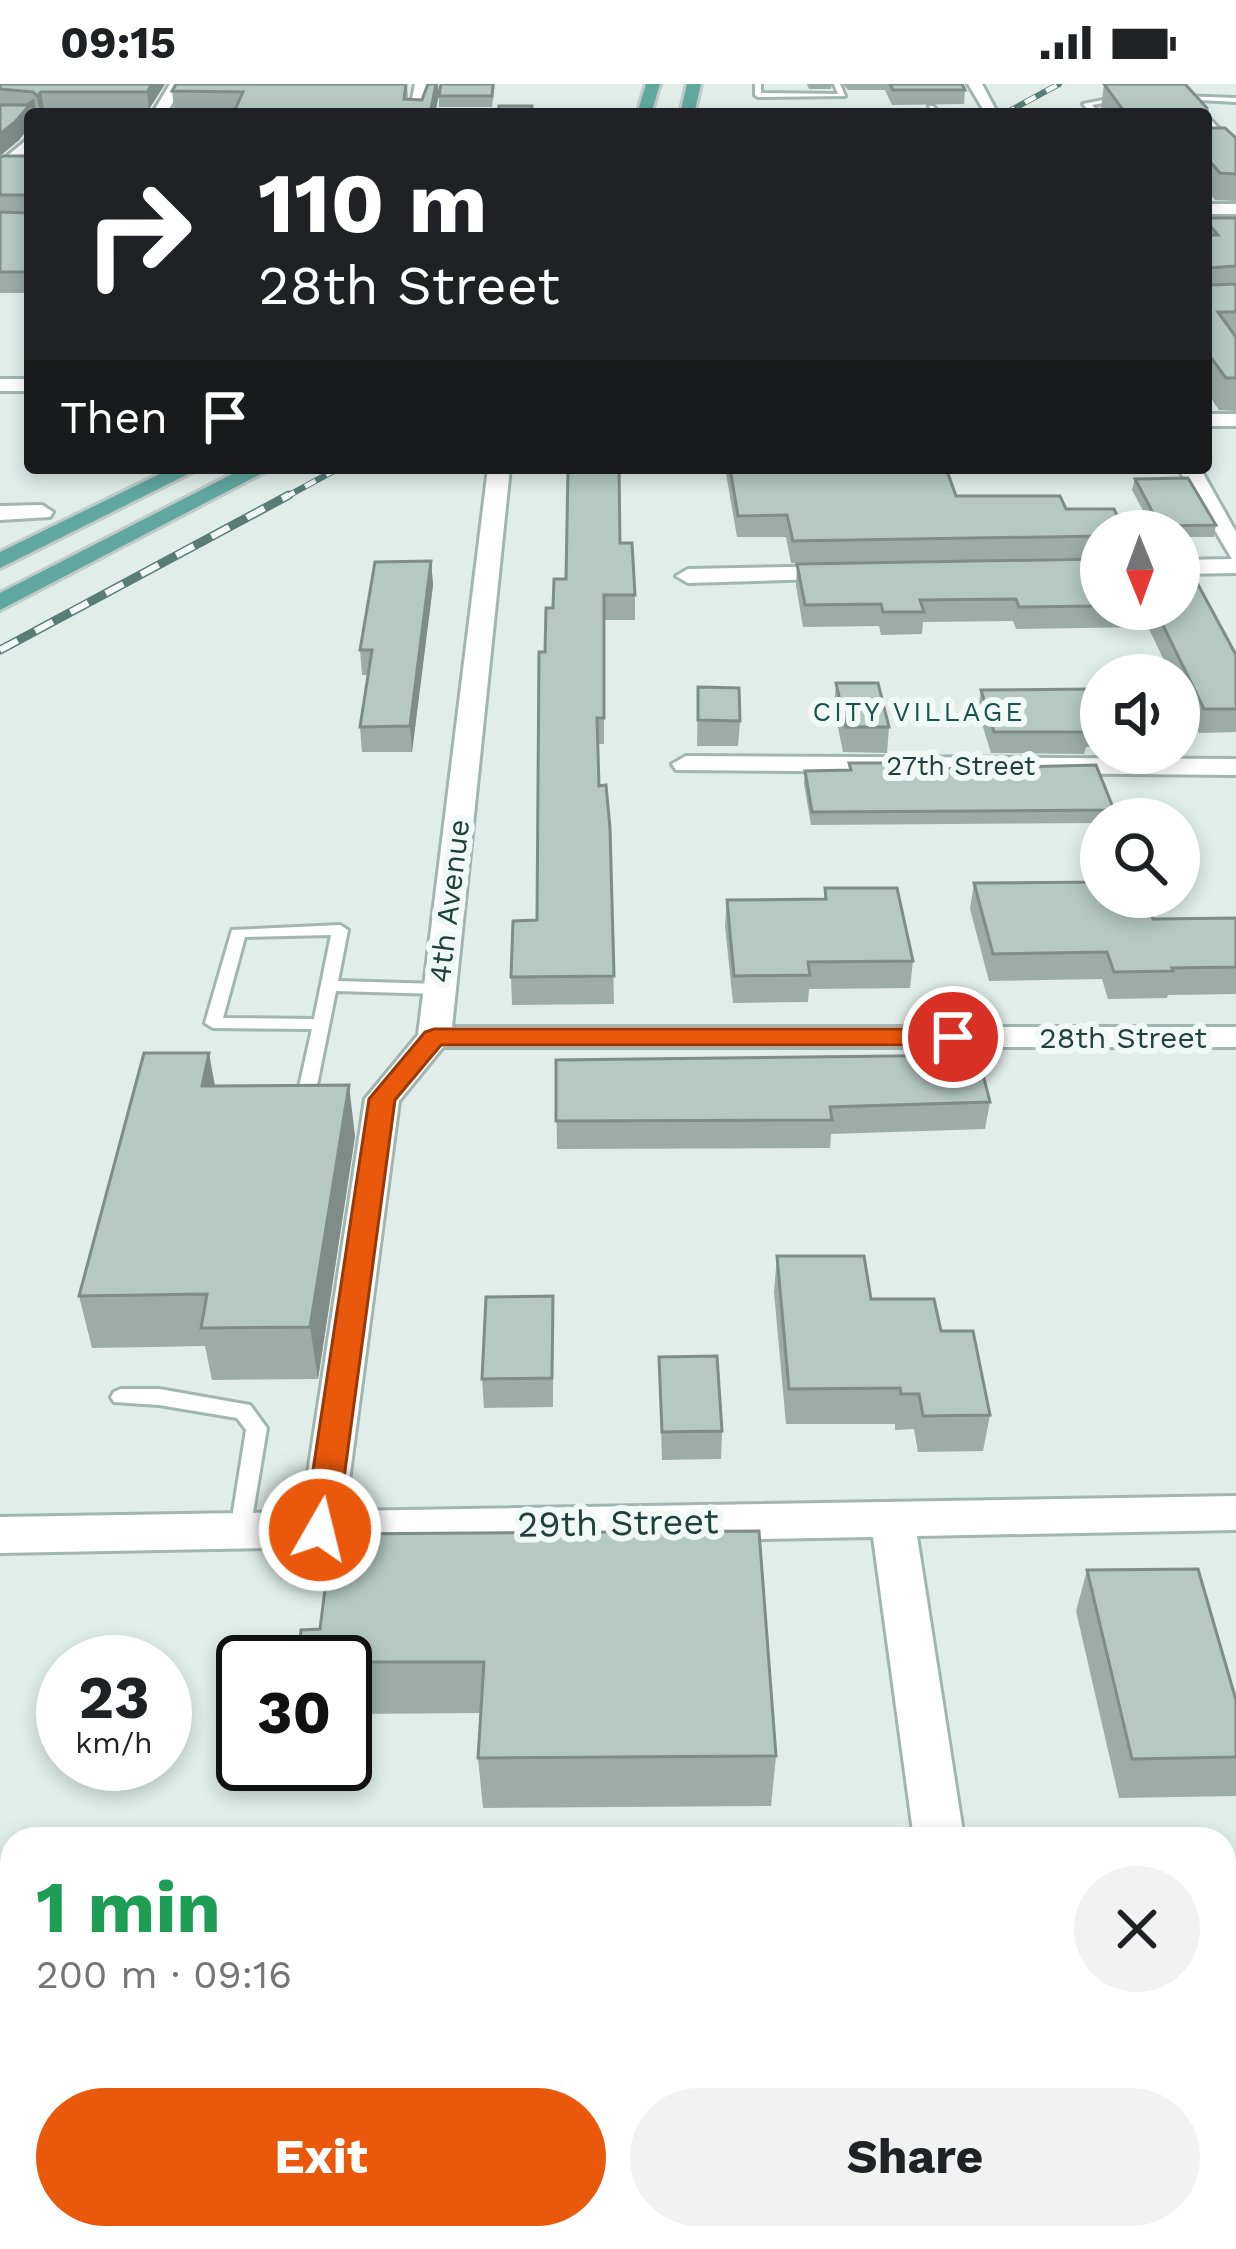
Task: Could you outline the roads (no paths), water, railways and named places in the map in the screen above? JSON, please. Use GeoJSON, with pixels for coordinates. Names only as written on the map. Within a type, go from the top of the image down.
{"type":"FeatureCollection","features":[{"type":"Feature","properties":{"kind":"main road"},"geometry":{"type":"LineString","coordinates":[[0,561],[177,474]]}},
{"type":"Feature","properties":{"kind":"main road"},"geometry":{"type":"LineString","coordinates":[[0,603],[249,474]]}},
{"type":"Feature","properties":{"kind":"street","name":"4th Avenue"},"geometry":{"type":"LineString","coordinates":[[434,1037],[498,474]]}},
{"type":"Feature","properties":{"kind":"street"},"geometry":{"type":"LineString","coordinates":[[1192,474],[1236,554]]}},
{"type":"Feature","properties":{"kind":"street"},"geometry":{"type":"LineString","coordinates":[[0,513],[42,512]]}},
{"type":"Feature","properties":{"kind":"street"},"geometry":{"type":"LineString","coordinates":[[1200,567],[1236,566]]}},
{"type":"Feature","properties":{"kind":"street"},"geometry":{"type":"LineString","coordinates":[[688,576],[872,573]]}},
{"type":"Feature","properties":{"kind":"street","name":"27th Street"},"geometry":{"type":"LineString","coordinates":[[686,764],[1236,767]]}},
{"type":"Feature","properties":{"kind":"street"},"geometry":{"type":"LineString","coordinates":[[320,1530],[382,1099],[434,1037]]}},
{"type":"Feature","properties":{"kind":"street","name":"28th Street"},"geometry":{"type":"LineString","coordinates":[[434,1037],[1236,1037]]}},
{"type":"Feature","properties":{"kind":"street","name":"29th Street"},"geometry":{"type":"LineString","coordinates":[[0,1536],[1236,1513]]}},
{"type":"Feature","properties":{"kind":"street"},"geometry":{"type":"LineString","coordinates":[[892,1517],[937,1827]]}},
{"type":"Feature","properties":{"kind":"lane"},"geometry":{"type":"LineString","coordinates":[[758,84],[758,95],[842,96],[837,84]]}},
{"type":"Feature","properties":{"kind":"lane"},"geometry":{"type":"LineString","coordinates":[[809,96],[812,108]]}},
{"type":"Feature","properties":{"kind":"lane"},"geometry":{"type":"LineString","coordinates":[[1091,108],[1088,104],[1095,100],[1137,98]]}},
{"type":"Feature","properties":{"kind":"lane"},"geometry":{"type":"LineString","coordinates":[[1159,98],[1236,100]]}},
{"type":"Feature","properties":{"kind":"lane"},"geometry":{"type":"LineString","coordinates":[[1193,100],[1199,108]]}},
{"type":"Feature","properties":{"kind":"lane"},"geometry":{"type":"LineString","coordinates":[[304,1105],[340,930],[238,933],[214,1023],[319,1024]]}},
{"type":"Feature","properties":{"kind":"lane"},"geometry":{"type":"LineString","coordinates":[[329,986],[439,989]]}},
{"type":"Feature","properties":{"kind":"lane"},"geometry":{"type":"LineString","coordinates":[[121,1397],[159,1397],[243,1412],[257,1428],[241,1531]]}},
{"type":"Feature","properties":{"kind":"railway"},"geometry":{"type":"LineString","coordinates":[[1015,108],[1059,84]]}},
{"type":"Feature","properties":{"kind":"railway"},"geometry":{"type":"LineString","coordinates":[[284,498],[328,474]]}},
{"type":"Feature","properties":{"kind":"railway"},"geometry":{"type":"LineString","coordinates":[[0,650],[289,495]]}},
{"type":"Feature","properties":{"kind":"district","name":"CITY VILLAGE"},"geometry":{"type":"Point","coordinates":[919,712]}}]}
